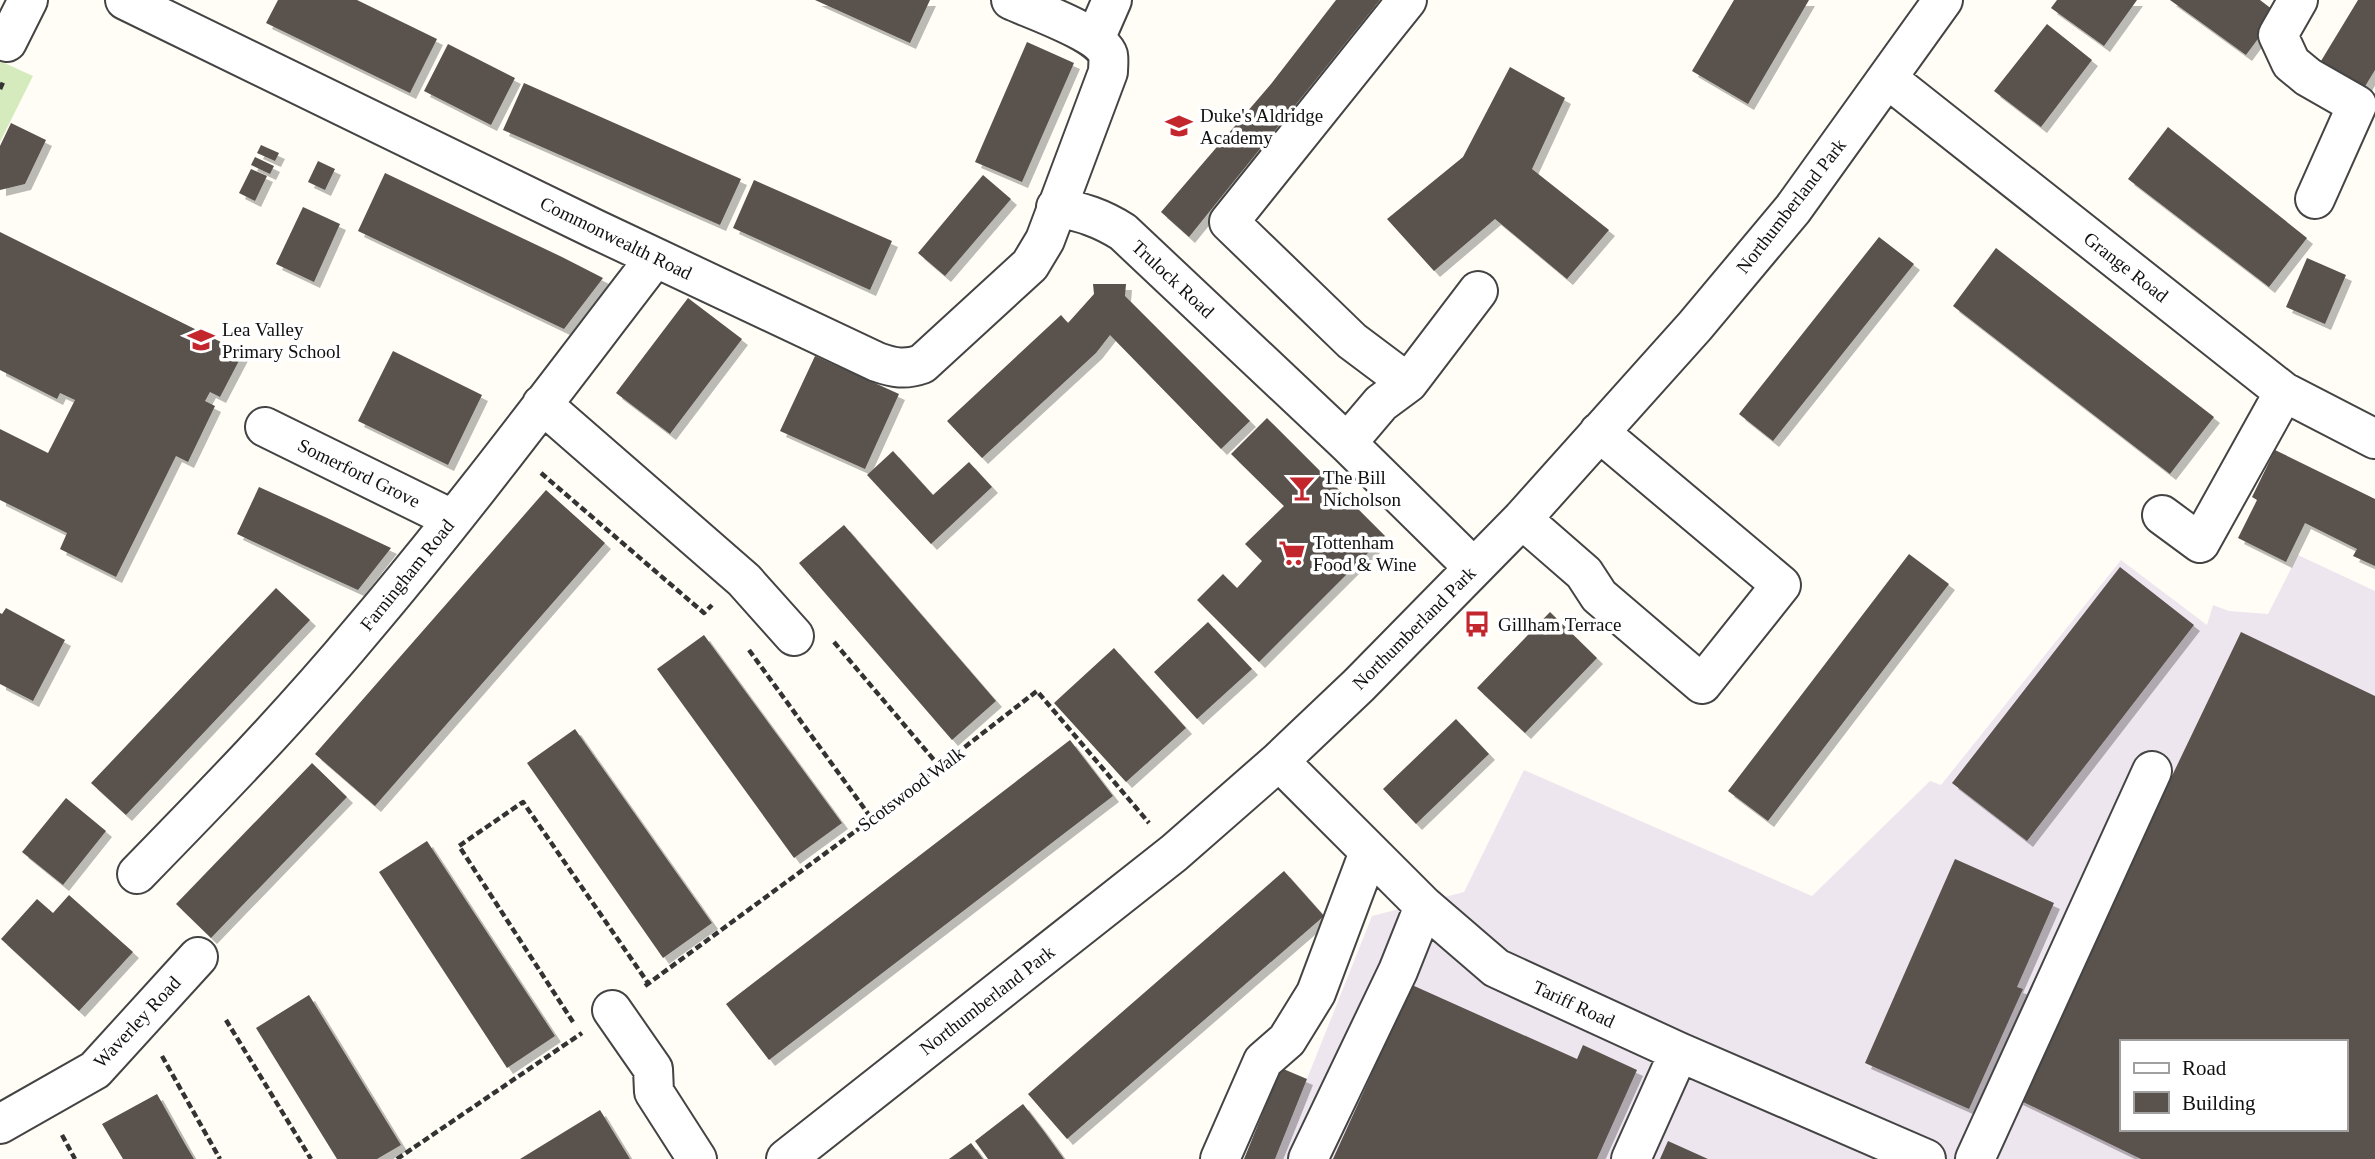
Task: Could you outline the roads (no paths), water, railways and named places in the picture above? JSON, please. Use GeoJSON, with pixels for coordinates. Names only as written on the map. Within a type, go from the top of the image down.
{"type":"FeatureCollection","features":[{"type":"Feature","properties":{"kind":"street"},"geometry":{"type":"LineString","coordinates":[[7,41],[28,0]]}},
{"type":"Feature","properties":{"kind":"street","name":"Commonwealth Road"},"geometry":{"type":"LineString","coordinates":[[125,0],[655,258],[892,367],[907,369],[922,364],[1030,265],[1045,240],[1056,207]]}},
{"type":"Feature","properties":{"kind":"street"},"geometry":{"type":"LineString","coordinates":[[1010,0],[1095,40],[1108,56],[1108,72],[1056,207]]}},
{"type":"Feature","properties":{"kind":"street"},"geometry":{"type":"LineString","coordinates":[[1095,40],[1112,0]]}},
{"type":"Feature","properties":{"kind":"street"},"geometry":{"type":"LineString","coordinates":[[1407,0],[1228,222],[1352,341],[1408,383]]}},
{"type":"Feature","properties":{"kind":"street","name":"Northumberland Park"},"geometry":{"type":"LineString","coordinates":[[786,1159],[1174,853],[1279,761],[1359,685],[1522,519],[1695,326],[1793,209],[1943,0]]}},
{"type":"Feature","properties":{"kind":"street"},"geometry":{"type":"LineString","coordinates":[[2298,0],[2278,35],[2291,63],[2308,77],[2357,106],[2315,199]]}},
{"type":"Feature","properties":{"kind":"street","name":"Grange Road"},"geometry":{"type":"LineString","coordinates":[[1888,79],[2284,392],[2375,439]]}},
{"type":"Feature","properties":{"kind":"street","name":"Trulock Road"},"geometry":{"type":"LineString","coordinates":[[1056,207],[1094,216],[1123,232],[1347,443],[1474,568]]}},
{"type":"Feature","properties":{"kind":"street","name":"Farningham Road"},"geometry":{"type":"LineString","coordinates":[[138,874],[299,705],[362,632],[655,258]]}},
{"type":"Feature","properties":{"kind":"street"},"geometry":{"type":"LineString","coordinates":[[1347,443],[1381,403],[1408,383],[1478,291]]}},
{"type":"Feature","properties":{"kind":"street"},"geometry":{"type":"LineString","coordinates":[[2162,515],[2200,542],[2284,392]]}},
{"type":"Feature","properties":{"kind":"street"},"geometry":{"type":"LineString","coordinates":[[542,404],[744,580],[794,636]]}},
{"type":"Feature","properties":{"kind":"street","name":"Somerford Grove"},"geometry":{"type":"LineString","coordinates":[[265,427],[452,519]]}},
{"type":"Feature","properties":{"kind":"street"},"geometry":{"type":"LineString","coordinates":[[1522,519],[1584,573],[1599,596],[1702,684],[1782,585],[1599,432]]}},
{"type":"Feature","properties":{"kind":"street","name":"Tariff Road"},"geometry":{"type":"LineString","coordinates":[[1279,761],[1424,906],[1496,968],[1679,1052],[1926,1159]]}},
{"type":"Feature","properties":{"kind":"street"},"geometry":{"type":"LineString","coordinates":[[1975,1159],[2152,771]]}},
{"type":"Feature","properties":{"kind":"street"},"geometry":{"type":"LineString","coordinates":[[1220,1159],[1264,1061],[1287,1040],[1317,993],[1369,852]]}},
{"type":"Feature","properties":{"kind":"street"},"geometry":{"type":"LineString","coordinates":[[1308,1159],[1398,971],[1424,906]]}},
{"type":"Feature","properties":{"kind":"street","name":"Waverley Road"},"geometry":{"type":"LineString","coordinates":[[0,1124],[95,1070],[198,957]]}},
{"type":"Feature","properties":{"kind":"street"},"geometry":{"type":"LineString","coordinates":[[612,1010],[653,1069],[654,1092],[697,1159]]}},
{"type":"Feature","properties":{"kind":"street"},"geometry":{"type":"LineString","coordinates":[[1631,1159],[1679,1052]]}},
{"type":"Feature","properties":{"kind":"place","name":"Duke's Aldridge Academy"},"geometry":{"type":"Point","coordinates":[1179,126]}},
{"type":"Feature","properties":{"kind":"place","name":"Lea Valley Primary School"},"geometry":{"type":"Point","coordinates":[201,340]}},
{"type":"Feature","properties":{"kind":"place","name":"The Bill Nicholson"},"geometry":{"type":"Point","coordinates":[1302,488]}},
{"type":"Feature","properties":{"kind":"place","name":"Tottenham Food & Wine"},"geometry":{"type":"Point","coordinates":[1292,553]}},
{"type":"Feature","properties":{"kind":"place","name":"Gillham Terrace"},"geometry":{"type":"Point","coordinates":[1477,624]}}]}
